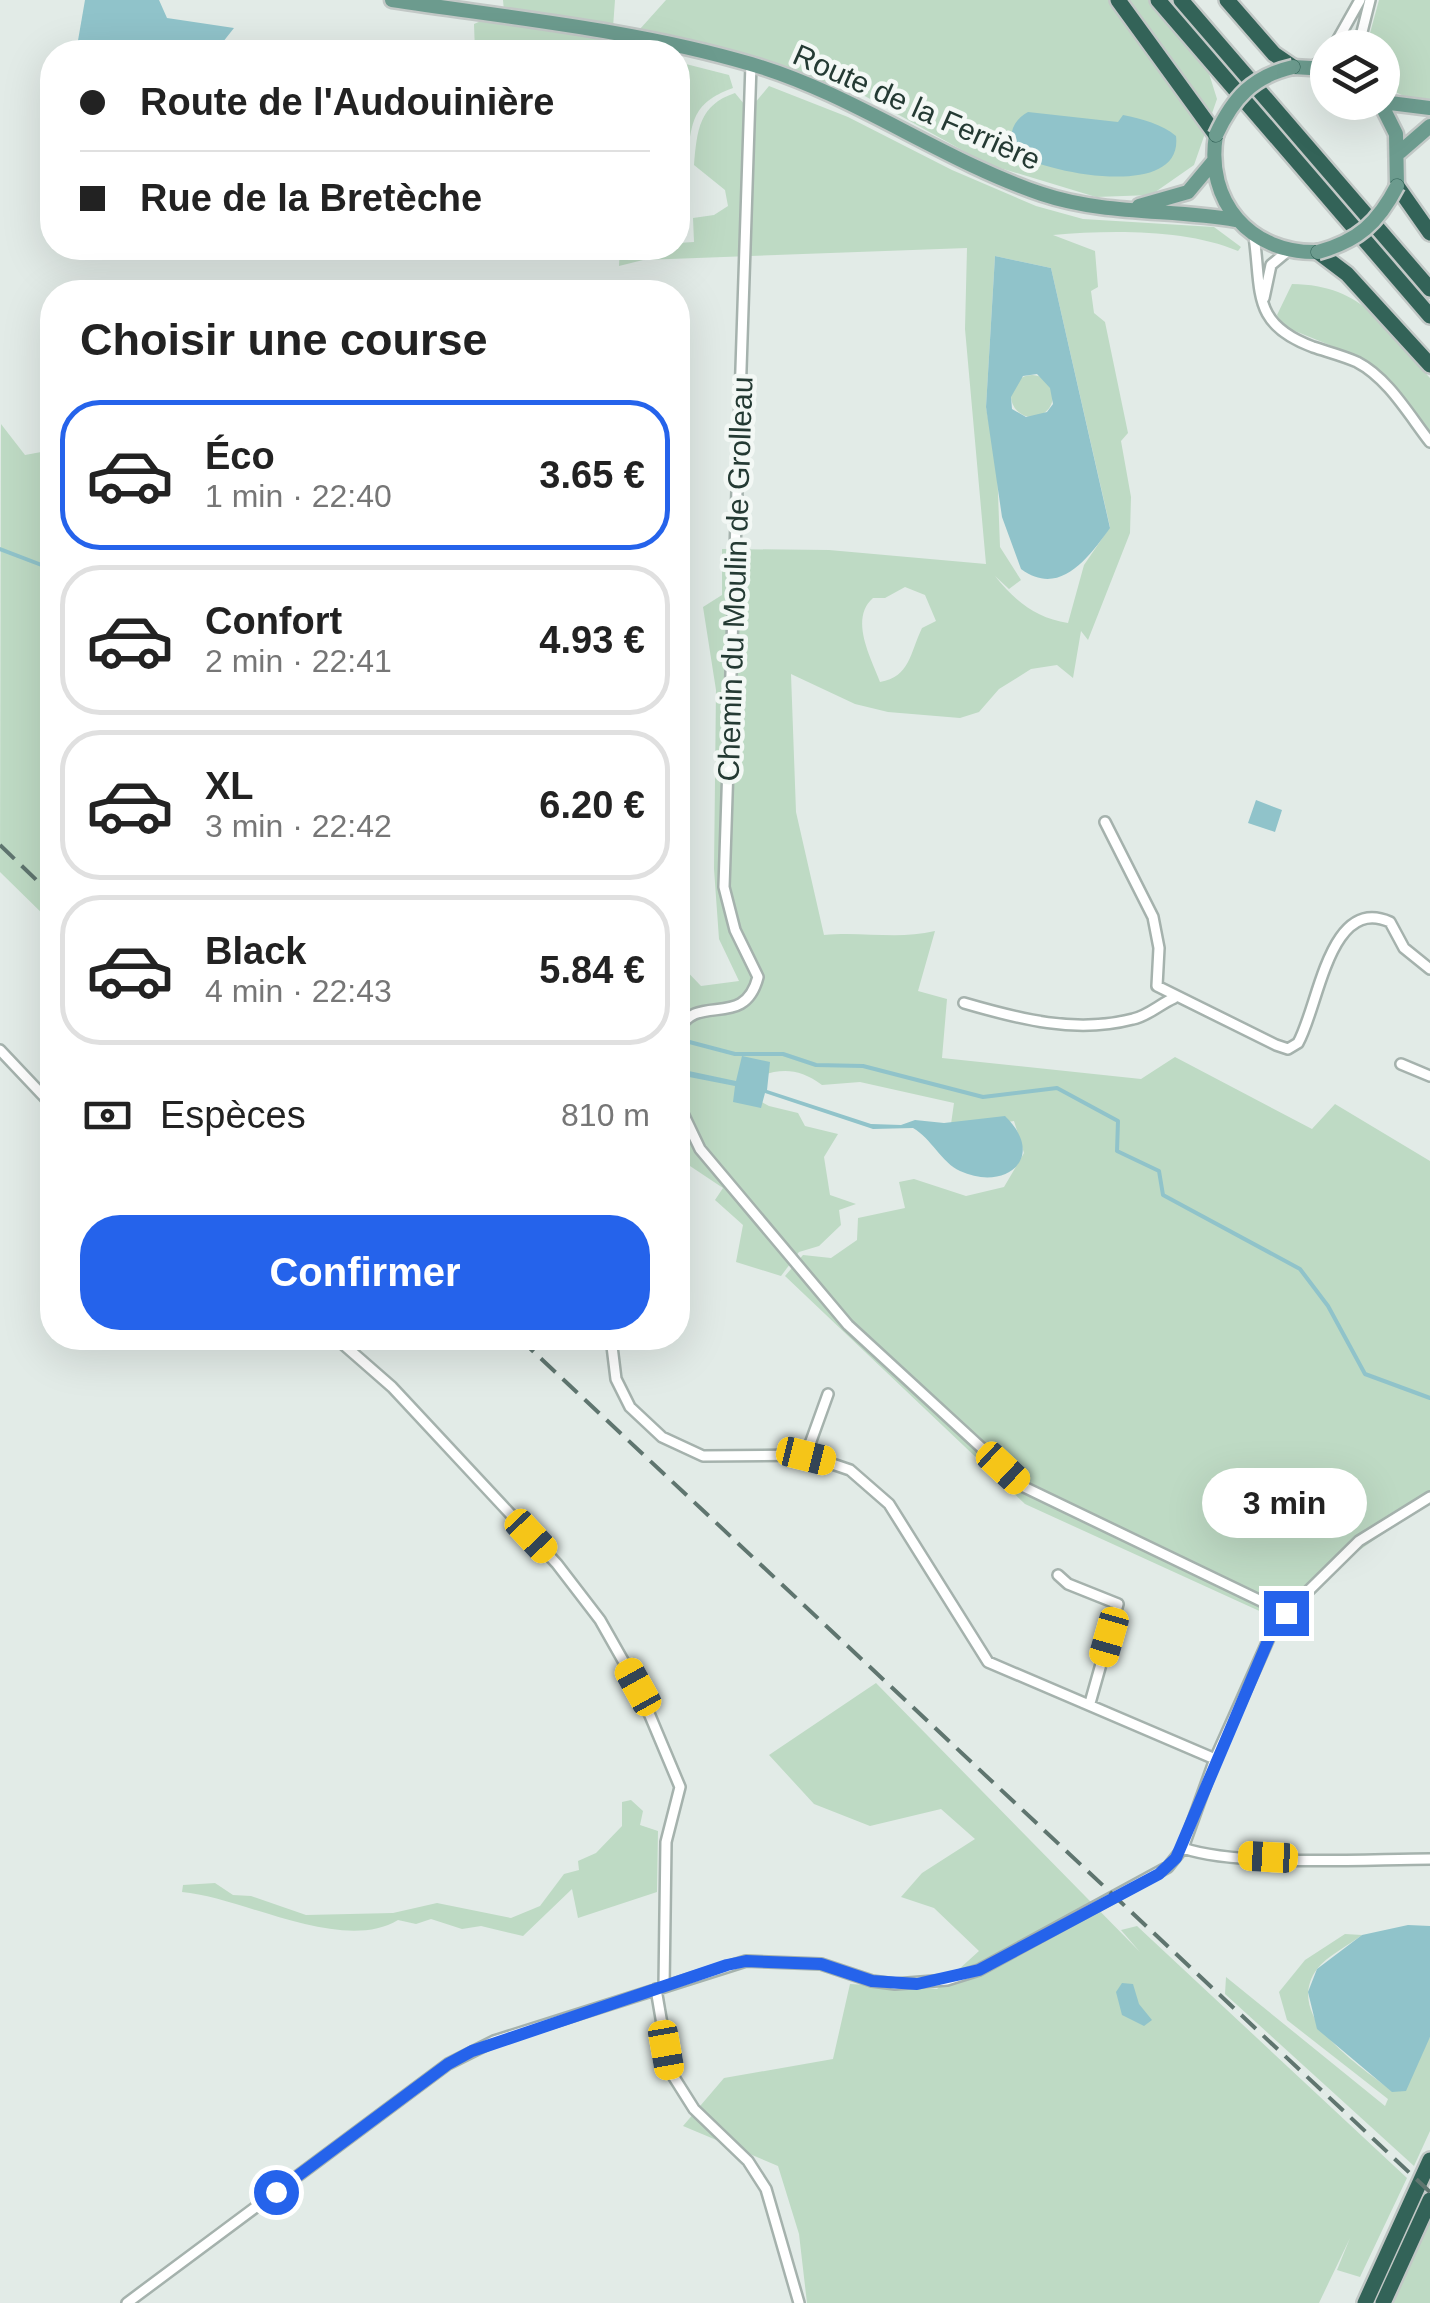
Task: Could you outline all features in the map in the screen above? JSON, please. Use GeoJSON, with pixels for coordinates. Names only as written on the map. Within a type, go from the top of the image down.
{"type":"FeatureCollection","features":[{"type":"Feature","properties":{"kind":"highway"},"geometry":{"type":"LineString","coordinates":[[1118,0],[1216,134]]}},
{"type":"Feature","properties":{"kind":"highway"},"geometry":{"type":"LineString","coordinates":[[1158,0],[1430,289]]}},
{"type":"Feature","properties":{"kind":"highway"},"geometry":{"type":"LineString","coordinates":[[1181,0],[1430,316]]}},
{"type":"Feature","properties":{"kind":"highway"},"geometry":{"type":"LineString","coordinates":[[1226,0],[1274,54],[1293,67]]}},
{"type":"Feature","properties":{"kind":"highway"},"geometry":{"type":"LineString","coordinates":[[1397,186],[1430,233]]}},
{"type":"Feature","properties":{"kind":"highway"},"geometry":{"type":"LineString","coordinates":[[1318,252],[1347,274],[1430,364]]}},
{"type":"Feature","properties":{"kind":"highway"},"geometry":{"type":"LineString","coordinates":[[1365,2303],[1430,2160]]}},
{"type":"Feature","properties":{"kind":"highway"},"geometry":{"type":"LineString","coordinates":[[1383,2303],[1430,2200]]}},
{"type":"Feature","properties":{"kind":"main road","name":"Route de la Ferrière"},"geometry":{"type":"LineString","coordinates":[[392,0],[633,40]]}},
{"type":"Feature","properties":{"kind":"main road","name":"Route de la Ferrière"},"geometry":{"type":"LineString","coordinates":[[690,52],[751,64],[850,101],[1021,186],[1073,202],[1236,220]]}},
{"type":"Feature","properties":{"kind":"main road"},"geometry":{"type":"LineString","coordinates":[[1310,67],[1293,67],[1250,85],[1229,108],[1216,134],[1214,162],[1224,202],[1254,236],[1289,250],[1318,252],[1342,245],[1373,225],[1397,186],[1400,152],[1389,120]]}},
{"type":"Feature","properties":{"kind":"main road"},"geometry":{"type":"LineString","coordinates":[[1400,104],[1430,108]]}},
{"type":"Feature","properties":{"kind":"main road"},"geometry":{"type":"LineString","coordinates":[[1400,152],[1430,126]]}},
{"type":"Feature","properties":{"kind":"main road","name":"Route de la Ferrière"},"geometry":{"type":"LineString","coordinates":[[1124,208],[1182,196],[1214,162]]}},
{"type":"Feature","properties":{"kind":"street"},"geometry":{"type":"LineString","coordinates":[[1344,30],[1360,0]]}},
{"type":"Feature","properties":{"kind":"street"},"geometry":{"type":"LineString","coordinates":[[1362,30],[1370,0]]}},
{"type":"Feature","properties":{"kind":"street","name":"Chemin du Moulin de Grolleau"},"geometry":{"type":"LineString","coordinates":[[690,1014],[696,1010],[737,1007],[754,994],[758,978],[728,910],[724,887],[751,64]]}},
{"type":"Feature","properties":{"kind":"street"},"geometry":{"type":"LineString","coordinates":[[1254,236],[1262,306],[1270,323],[1284,335],[1358,363],[1381,380],[1430,442]]}},
{"type":"Feature","properties":{"kind":"street"},"geometry":{"type":"LineString","coordinates":[[1262,306],[1271,265],[1289,250]]}},
{"type":"Feature","properties":{"kind":"street"},"geometry":{"type":"LineString","coordinates":[[1105,822],[1153,917],[1159,948],[1157,986],[1174,998],[1288,1049],[1306,1028],[1336,941],[1353,921],[1368,917],[1390,922],[1404,948],[1430,969]]}},
{"type":"Feature","properties":{"kind":"street"},"geometry":{"type":"LineString","coordinates":[[964,1003],[1049,1025],[1136,1019],[1174,998]]}},
{"type":"Feature","properties":{"kind":"street"},"geometry":{"type":"LineString","coordinates":[[0,1050],[40,1092]]}},
{"type":"Feature","properties":{"kind":"street"},"geometry":{"type":"LineString","coordinates":[[1402,1064],[1430,1076]]}},
{"type":"Feature","properties":{"kind":"street"},"geometry":{"type":"LineString","coordinates":[[690,1128],[700,1149],[848,1325],[1024,1487],[1286,1613]]}},
{"type":"Feature","properties":{"kind":"street"},"geometry":{"type":"LineString","coordinates":[[349,1350],[392,1388],[439,1443],[506,1508],[600,1620],[638,1687],[680,1787],[666,1842],[660,1988],[670,2071],[694,2109],[748,2161],[766,2189],[799,2303]]}},
{"type":"Feature","properties":{"kind":"street"},"geometry":{"type":"LineString","coordinates":[[612,1350],[616,1379],[630,1407],[662,1437],[703,1456],[806,1456],[850,1470],[890,1504],[988,1662],[1215,1759]]}},
{"type":"Feature","properties":{"kind":"street"},"geometry":{"type":"LineString","coordinates":[[806,1456],[828,1394]]}},
{"type":"Feature","properties":{"kind":"street"},"geometry":{"type":"LineString","coordinates":[[127,2303],[448,2064],[494,2041],[746,1961],[821,1964],[895,1984],[947,1980],[979,1970],[1159,1874],[1183,1848],[1215,1759],[1270,1636],[1286,1613],[1359,1542],[1430,1496]]}},
{"type":"Feature","properties":{"kind":"street"},"geometry":{"type":"LineString","coordinates":[[1058,1574],[1068,1584],[1118,1604],[1090,1703]]}},
{"type":"Feature","properties":{"kind":"street"},"geometry":{"type":"LineString","coordinates":[[1183,1848],[1200,1854],[1430,1859]]}},
{"type":"Feature","properties":{"kind":"green space"},"geometry":{"type":"Polygon","coordinates":[[[503,0],[615,0],[612,40],[475,40],[474,24],[504,11],[503,0]]]}},
{"type":"Feature","properties":{"kind":"green space"},"geometry":{"type":"Polygon","coordinates":[[[666,0],[1181,0],[1191,16],[1217,99],[1194,165],[1151,195],[1096,197],[987,164],[854,90],[690,43],[690,40],[640,29],[666,0]]]}},
{"type":"Feature","properties":{"kind":"green space"},"geometry":{"type":"Polygon","coordinates":[[[1379,0],[1430,0],[1430,102],[1400,94],[1400,30],[1371,30],[1379,0]]]}},
{"type":"Feature","properties":{"kind":"green space"},"geometry":{"type":"Polygon","coordinates":[[[690,65],[729,75],[733,88],[708,101],[692,127],[690,139],[690,65]]]}},
{"type":"Feature","properties":{"kind":"green space"},"geometry":{"type":"Polygon","coordinates":[[[769,86],[848,117],[952,170],[1036,206],[1083,219],[1214,227],[1241,247],[1238,251],[1195,239],[1147,233],[1053,235],[1095,251],[1098,287],[1091,291],[1094,313],[1105,322],[1128,433],[1121,441],[1131,497],[1130,533],[1088,640],[1081,631],[1073,678],[1057,665],[1031,669],[999,689],[979,712],[960,718],[888,712],[855,704],[791,674],[796,812],[824,935],[935,931],[918,991],[947,999],[942,1058],[1141,1079],[1175,1057],[1312,1129],[1335,1104],[1430,1161],[1430,1501],[1351,1556],[1279,1620],[1025,1504],[785,1276],[803,1255],[831,1258],[857,1240],[858,1218],[905,1208],[899,1182],[914,1179],[966,1196],[1004,1187],[1024,1153],[1014,1121],[950,1131],[954,1103],[860,1082],[822,1085],[803,1074],[785,1071],[746,1081],[743,1092],[769,1106],[798,1113],[805,1126],[838,1134],[824,1157],[830,1195],[856,1204],[839,1210],[841,1225],[819,1246],[799,1252],[781,1276],[736,1262],[743,1225],[715,1200],[723,1188],[690,1166],[690,975],[701,986],[739,981],[719,939],[714,869],[716,690],[703,607],[722,595],[722,549],[829,550],[986,564],[965,329],[967,248],[690,258],[693,218],[714,215],[728,206],[725,190],[694,165],[699,130],[714,104],[735,93],[749,110],[769,86]],[[995,256],[986,407],[997,467],[1000,547],[1021,580],[1009,589],[995,576],[1027,607],[1068,623],[1084,565],[1110,527],[1051,268],[995,256]],[[905,587],[885,598],[873,598],[866,607],[864,639],[880,682],[898,675],[922,628],[936,621],[925,595],[905,587]]]}},
{"type":"Feature","properties":{"kind":"green space"},"geometry":{"type":"Polygon","coordinates":[[[619,260],[643,260],[619,266],[619,260]]]}},
{"type":"Feature","properties":{"kind":"green space"},"geometry":{"type":"Polygon","coordinates":[[[1292,284],[1338,292],[1356,301],[1386,327],[1430,378],[1430,432],[1369,361],[1285,327],[1277,315],[1292,284]]]}},
{"type":"Feature","properties":{"kind":"green space"},"geometry":{"type":"Polygon","coordinates":[[[1032,375],[1047,381],[1053,396],[1047,411],[1032,417],[1017,411],[1011,396],[1017,381],[1032,375]]]}},
{"type":"Feature","properties":{"kind":"green space"},"geometry":{"type":"Polygon","coordinates":[[[1,424],[25,455],[40,452],[40,911],[0,872],[1,424]]]}},
{"type":"Feature","properties":{"kind":"green space"},"geometry":{"type":"Polygon","coordinates":[[[876,1683],[1140,1952],[1121,1930],[1137,1926],[1407,2178],[1360,2277],[1337,2270],[1350,2238],[1319,2303],[807,2303],[799,2234],[778,2166],[683,2126],[724,2078],[833,2059],[850,1984],[937,1989],[979,1951],[934,1908],[901,1897],[922,1873],[975,1839],[941,1809],[870,1826],[814,1804],[769,1755],[876,1683]]]}},
{"type":"Feature","properties":{"kind":"green space"},"geometry":{"type":"Polygon","coordinates":[[[631,1800],[643,1811],[640,1825],[658,1831],[657,1892],[578,1918],[572,1889],[523,1936],[481,1926],[462,1929],[431,1919],[416,1924],[398,1920],[375,1929],[349,1931],[292,1921],[182,1892],[183,1885],[215,1883],[233,1895],[251,1896],[306,1915],[393,1913],[437,1903],[511,1918],[540,1906],[564,1874],[579,1870],[578,1861],[596,1853],[622,1826],[622,1802],[631,1800]]]}},
{"type":"Feature","properties":{"kind":"green space"},"geometry":{"type":"Polygon","coordinates":[[[1345,1934],[1362,1935],[1317,1969],[1309,1987],[1309,2005],[1329,2039],[1392,2091],[1430,2037],[1430,2131],[1414,2166],[1225,1994],[1226,1977],[1385,2106],[1388,2099],[1287,2020],[1279,1992],[1305,1960],[1345,1934]]]}},
{"type":"Feature","properties":{"kind":"green space"},"geometry":{"type":"Polygon","coordinates":[[[1430,2217],[1430,2303],[1392,2303],[1430,2217]]]}},
{"type":"Feature","properties":{"kind":"water"},"geometry":{"type":"Polygon","coordinates":[[[85,0],[159,0],[167,18],[234,28],[224,40],[78,40],[85,0]]]}},
{"type":"Feature","properties":{"kind":"water"},"geometry":{"type":"Polygon","coordinates":[[[1028,112],[1118,122],[1123,115],[1144,120],[1176,136],[1173,156],[1159,169],[1137,175],[1111,177],[1055,168],[1016,154],[1012,130],[1028,112]]]}},
{"type":"Feature","properties":{"kind":"water"},"geometry":{"type":"Polygon","coordinates":[[[995,256],[1051,268],[1110,528],[1083,561],[1061,576],[1035,577],[1021,569],[1002,517],[986,407],[995,256]],[[1037,374],[1023,376],[1011,397],[1012,409],[1026,417],[1047,412],[1053,404],[1050,388],[1037,374]]]}},
{"type":"Feature","properties":{"kind":"water"},"geometry":{"type":"Polygon","coordinates":[[[1256,800],[1282,810],[1275,832],[1248,823],[1256,800]]]}},
{"type":"Feature","properties":{"kind":"water"},"geometry":{"type":"Polygon","coordinates":[[[742,1056],[770,1062],[767,1090],[871,1124],[901,1125],[915,1120],[944,1123],[1005,1116],[1017,1131],[1022,1157],[1005,1174],[977,1176],[954,1167],[913,1128],[873,1129],[765,1093],[761,1108],[733,1102],[735,1086],[690,1077],[690,1071],[736,1081],[742,1056]]]}},
{"type":"Feature","properties":{"kind":"water"},"geometry":{"type":"Polygon","coordinates":[[[1408,1925],[1430,1926],[1430,2037],[1406,2091],[1392,2092],[1317,2029],[1308,1992],[1317,1969],[1362,1935],[1408,1925]]]}},
{"type":"Feature","properties":{"kind":"water"},"geometry":{"type":"Polygon","coordinates":[[[1122,1983],[1133,1984],[1139,2004],[1152,2020],[1144,2026],[1122,2015],[1116,1992],[1122,1983]]]}},
{"type":"Feature","properties":{"kind":"waterway"},"geometry":{"type":"LineString","coordinates":[[0,549],[40,564]]}},
{"type":"Feature","properties":{"kind":"waterway"},"geometry":{"type":"LineString","coordinates":[[690,1042],[735,1054],[783,1054],[816,1065],[863,1066],[983,1097],[1057,1088],[1118,1121],[1117,1151],[1159,1171],[1163,1195],[1300,1269],[1328,1306],[1365,1374],[1430,1398]]}},
{"type":"Feature","properties":{"kind":"railway"},"geometry":{"type":"LineString","coordinates":[[0,845],[40,883]]}},
{"type":"Feature","properties":{"kind":"railway"},"geometry":{"type":"LineString","coordinates":[[532,1350],[1430,2192]]}},
{"type":"Feature","properties":{"kind":"route"},"geometry":{"type":"LineString","coordinates":[[276,2192],[448,2064],[494,2041],[746,1961],[821,1964],[872,1981],[895,1984],[947,1980],[979,1970],[1159,1874],[1183,1848],[1215,1759],[1270,1636],[1286,1613]]}}]}
